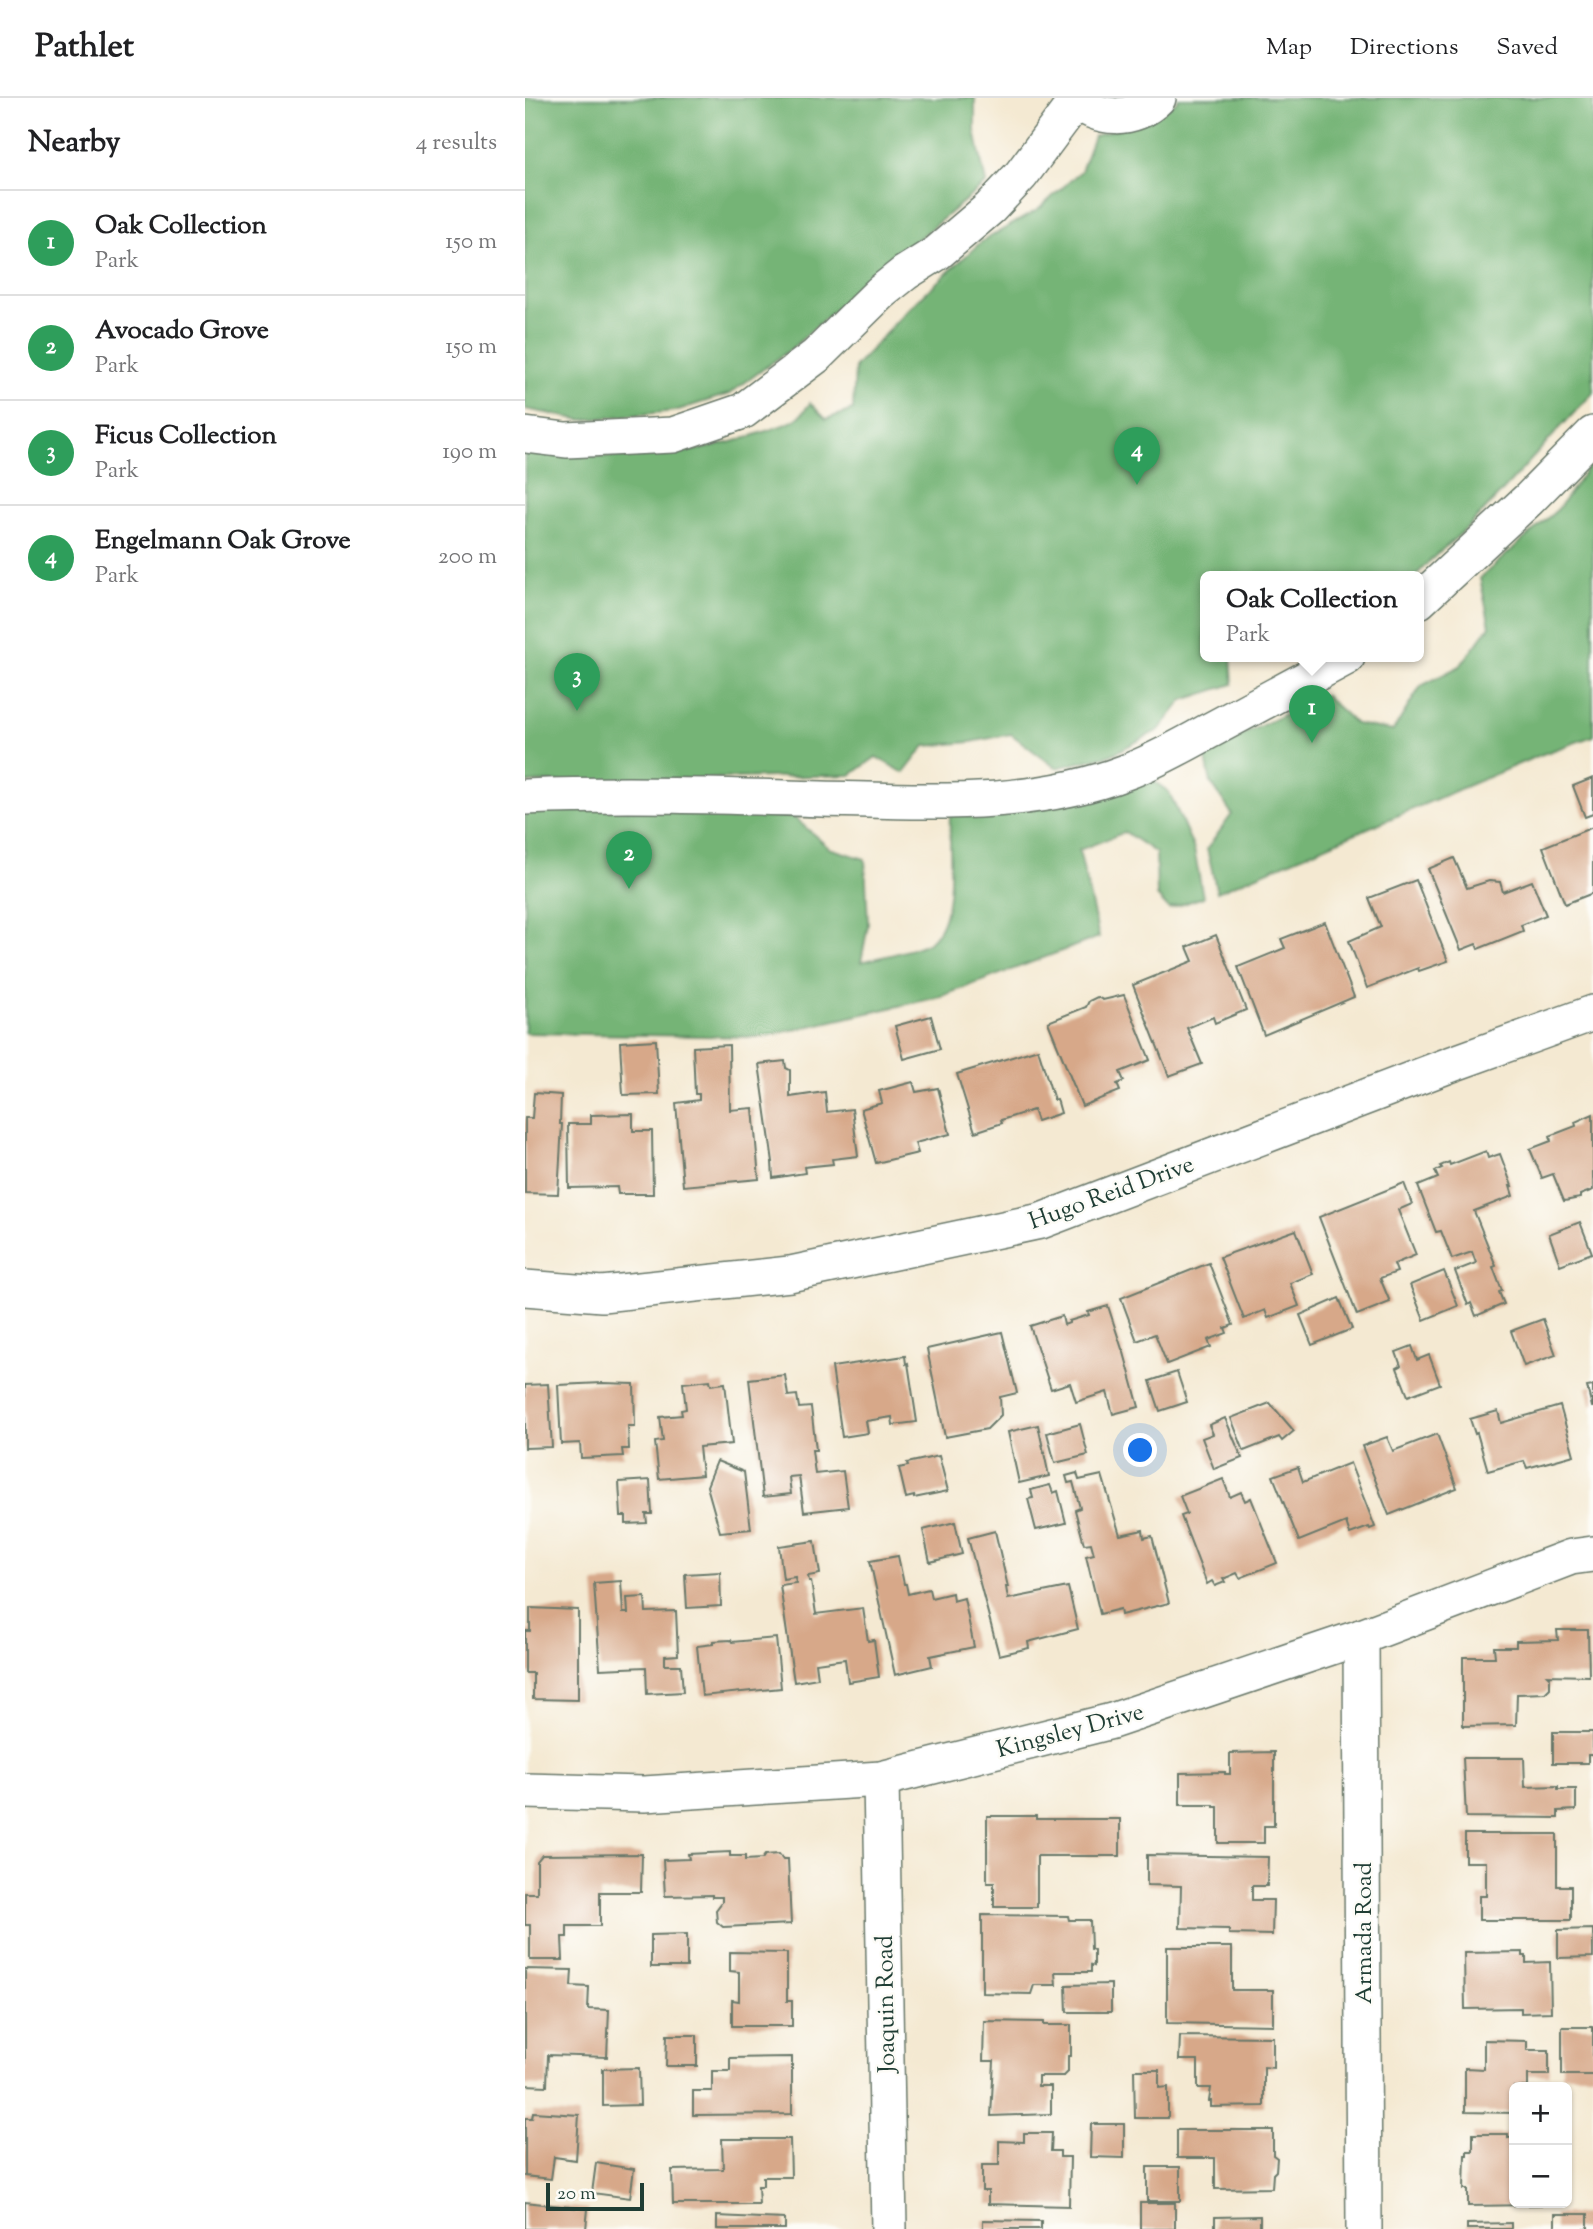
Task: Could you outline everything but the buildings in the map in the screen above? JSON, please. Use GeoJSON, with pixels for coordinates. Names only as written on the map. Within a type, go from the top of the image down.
{"type":"FeatureCollection","features":[{"type":"Feature","properties":{"kind":"street"},"geometry":{"type":"LineString","coordinates":[[525,435],[566,440],[673,435],[743,411],[815,356],[880,293],[936,253],[990,208],[1021,175],[1075,100],[1093,112],[1113,116],[1133,114],[1151,105],[1158,98]]}},
{"type":"Feature","properties":{"kind":"street"},"geometry":{"type":"LineString","coordinates":[[1424,596],[1529,499],[1593,434]]}},
{"type":"Feature","properties":{"kind":"street"},"geometry":{"type":"LineString","coordinates":[[525,797],[751,797],[947,802],[1026,796],[1125,773],[1163,756],[1338,662]]}},
{"type":"Feature","properties":{"kind":"street","name":"Hugo Reid Drive"},"geometry":{"type":"LineString","coordinates":[[525,1288],[602,1294],[790,1274],[1041,1221],[1593,1013]]}},
{"type":"Feature","properties":{"kind":"street","name":"Kingsley Drive"},"geometry":{"type":"LineString","coordinates":[[525,1791],[644,1794],[881,1779],[1112,1721],[1361,1637],[1571,1557],[1593,1554]]}},
{"type":"Feature","properties":{"kind":"street","name":"Armada Road"},"geometry":{"type":"LineString","coordinates":[[1361,1637],[1364,2229]]}},
{"type":"Feature","properties":{"kind":"street","name":"Joaquin Road"},"geometry":{"type":"LineString","coordinates":[[881,1779],[889,2229]]}},
{"type":"Feature","properties":{"kind":"green space"},"geometry":{"type":"Polygon","coordinates":[[[525,98],[975,98],[975,131],[986,183],[866,282],[791,349],[729,394],[675,411],[582,420],[525,409],[525,98]]]}},
{"type":"Feature","properties":{"kind":"green space"},"geometry":{"type":"Polygon","coordinates":[[[1178,98],[1593,98],[1593,393],[1474,521],[1421,571],[1200,571],[1200,662],[1231,662],[1233,684],[1183,700],[1159,730],[1111,755],[1056,768],[1011,734],[971,742],[925,746],[904,773],[876,757],[851,775],[525,783],[525,450],[585,456],[677,453],[737,441],[793,421],[810,403],[826,419],[853,410],[855,367],[908,309],[981,242],[1039,209],[1081,171],[1094,136],[1145,120],[1176,102],[1178,98]]]}},
{"type":"Feature","properties":{"kind":"green space"},"geometry":{"type":"Polygon","coordinates":[[[1590,464],[1593,467],[1593,736],[1540,755],[1217,892],[1207,849],[1232,814],[1211,783],[1205,753],[1324,695],[1356,724],[1393,731],[1421,686],[1460,666],[1490,626],[1480,578],[1558,509],[1590,464]]]}},
{"type":"Feature","properties":{"kind":"green space"},"geometry":{"type":"Polygon","coordinates":[[[1149,778],[1169,792],[1194,849],[1203,897],[1169,909],[1157,896],[1156,853],[1125,832],[1079,850],[1099,937],[939,997],[761,1037],[525,1033],[525,807],[784,813],[796,819],[829,848],[865,859],[868,925],[861,962],[907,951],[930,941],[939,930],[949,899],[950,813],[1149,778]]]}},
{"type":"Feature","properties":{"kind":"place","name":"Engelmann Oak Grove"},"geometry":{"type":"Point","coordinates":[1137,485]}},
{"type":"Feature","properties":{"kind":"place","name":"Ficus Collection"},"geometry":{"type":"Point","coordinates":[577,711]}},
{"type":"Feature","properties":{"kind":"place","name":"Oak Collection"},"geometry":{"type":"Point","coordinates":[1312,743]}},
{"type":"Feature","properties":{"kind":"place","name":"Avocado Grove"},"geometry":{"type":"Point","coordinates":[629,889]}}]}
